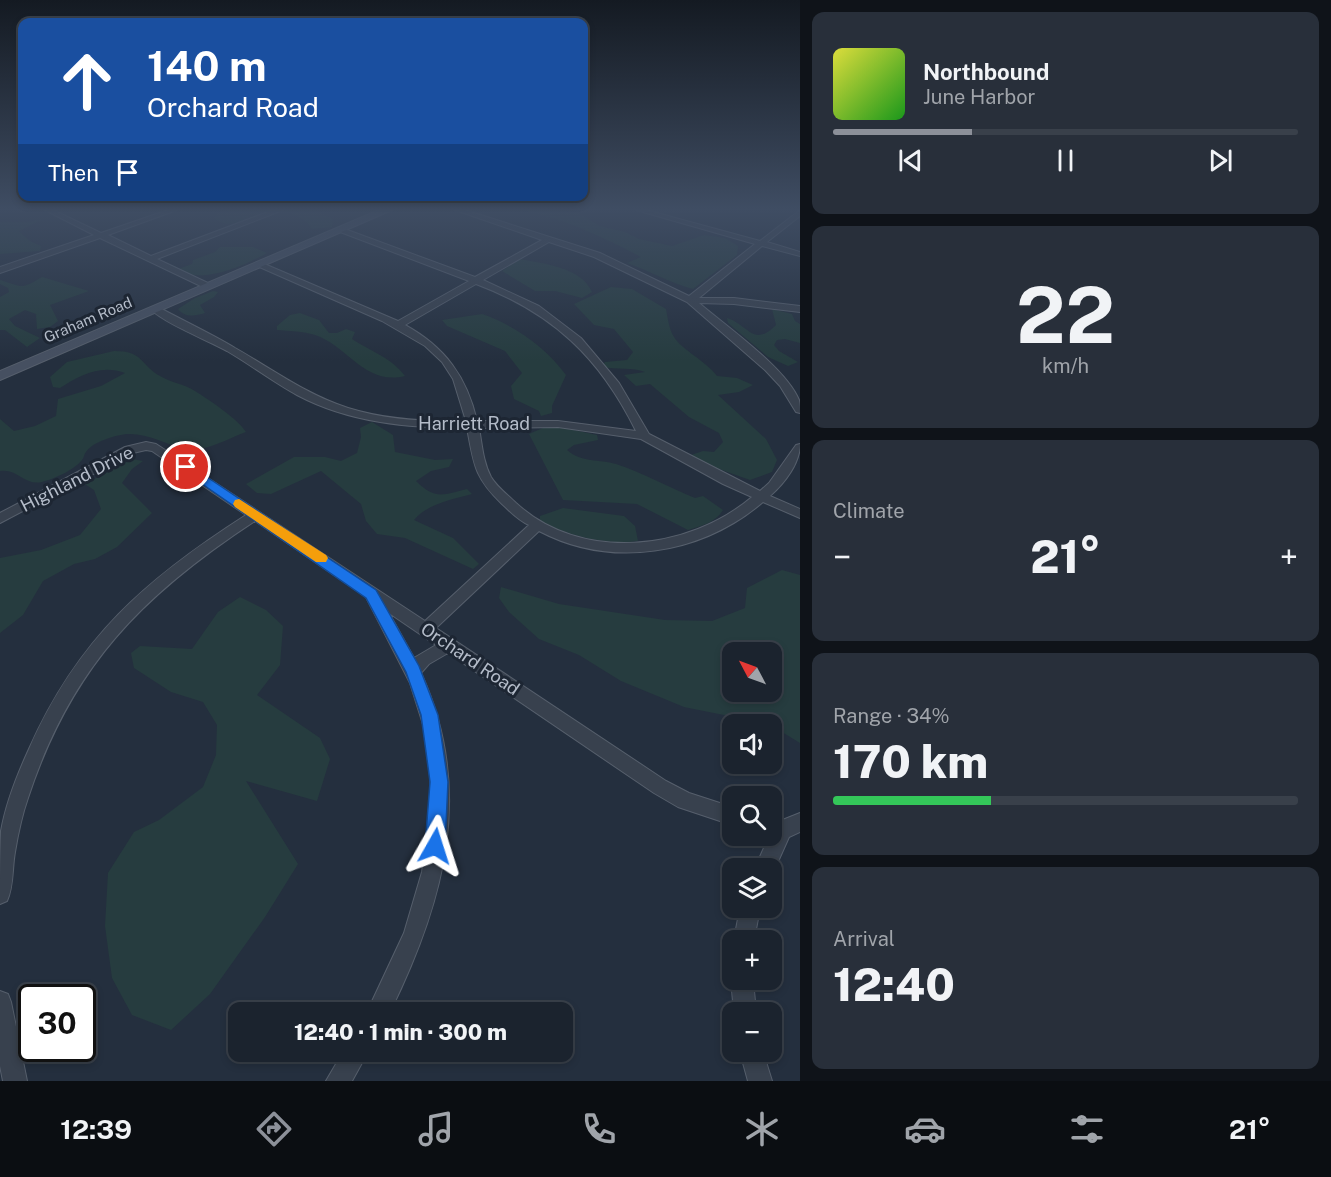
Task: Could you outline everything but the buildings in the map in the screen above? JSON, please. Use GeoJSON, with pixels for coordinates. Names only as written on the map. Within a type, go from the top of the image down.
{"type":"FeatureCollection","features":[{"type":"Feature","properties":{"kind":"main road","name":"Graham Road"},"geometry":{"type":"LineString","coordinates":[[0,376],[269,260]]}},
{"type":"Feature","properties":{"kind":"street"},"geometry":{"type":"LineString","coordinates":[[0,270],[27,260]]}},
{"type":"Feature","properties":{"kind":"street"},"geometry":{"type":"LineString","coordinates":[[155,260],[207,286]]}},
{"type":"Feature","properties":{"kind":"street"},"geometry":{"type":"LineString","coordinates":[[421,260],[476,281],[535,308],[576,338],[609,376],[644,436]]}},
{"type":"Feature","properties":{"kind":"street"},"geometry":{"type":"LineString","coordinates":[[398,325],[511,260]]}},
{"type":"Feature","properties":{"kind":"street"},"geometry":{"type":"LineString","coordinates":[[609,260],[690,300],[746,346],[784,384],[800,410]]}},
{"type":"Feature","properties":{"kind":"street"},"geometry":{"type":"LineString","coordinates":[[690,300],[740,260]]}},
{"type":"Feature","properties":{"kind":"street"},"geometry":{"type":"LineString","coordinates":[[259,265],[398,325],[423,339],[451,367],[464,395],[473,426],[479,461],[488,481],[520,516],[536,526],[573,539],[606,547],[646,548],[688,540],[743,515],[764,498],[784,475],[800,448]]}},
{"type":"Feature","properties":{"kind":"street"},"geometry":{"type":"LineString","coordinates":[[690,300],[734,301],[800,309]]}},
{"type":"Feature","properties":{"kind":"street","name":"Harriett Road"},"geometry":{"type":"LineString","coordinates":[[155,309],[324,403],[364,416],[404,423],[473,426],[558,424],[644,436],[682,458],[800,514]]}},
{"type":"Feature","properties":{"kind":"street"},"geometry":{"type":"LineString","coordinates":[[784,384],[800,385]]}},
{"type":"Feature","properties":{"kind":"street","name":"Highland Drive"},"geometry":{"type":"LineString","coordinates":[[0,519],[129,450],[146,446],[156,448]]}},
{"type":"Feature","properties":{"kind":"street","name":"Orchard Road"},"geometry":{"type":"LineString","coordinates":[[156,448],[660,788],[685,801],[722,813]]}},
{"type":"Feature","properties":{"kind":"street"},"geometry":{"type":"LineString","coordinates":[[0,894],[9,833],[31,763],[56,709],[76,676],[111,630],[147,593],[192,558],[255,515]]}},
{"type":"Feature","properties":{"kind":"street"},"geometry":{"type":"LineString","coordinates":[[426,629],[536,526]]}},
{"type":"Feature","properties":{"kind":"street"},"geometry":{"type":"LineString","coordinates":[[371,594],[413,671],[430,715],[439,782],[437,833],[418,922],[400,969],[383,1002]]}},
{"type":"Feature","properties":{"kind":"street"},"geometry":{"type":"LineString","coordinates":[[413,671],[423,659],[449,645]]}},
{"type":"Feature","properties":{"kind":"street"},"geometry":{"type":"LineString","coordinates":[[782,826],[800,822]]}},
{"type":"Feature","properties":{"kind":"street"},"geometry":{"type":"LineString","coordinates":[[0,1002],[15,1081]]}},
{"type":"Feature","properties":{"kind":"street"},"geometry":{"type":"LineString","coordinates":[[338,1081],[350,1062]]}},
{"type":"Feature","properties":{"kind":"street"},"geometry":{"type":"LineString","coordinates":[[755,1062],[760,1081]]}},
{"type":"Feature","properties":{"kind":"green space"},"geometry":{"type":"Polygon","coordinates":[[[193,260],[252,260],[210,275],[187,274],[178,269],[192,264],[193,260]]]}},
{"type":"Feature","properties":{"kind":"green space"},"geometry":{"type":"Polygon","coordinates":[[[518,260],[550,265],[579,277],[592,292],[582,298],[555,291],[535,291],[502,271],[518,260]]]}},
{"type":"Feature","properties":{"kind":"green space"},"geometry":{"type":"Polygon","coordinates":[[[633,260],[730,260],[693,289],[627,263],[633,260]]]}},
{"type":"Feature","properties":{"kind":"green space"},"geometry":{"type":"Polygon","coordinates":[[[42,277],[89,291],[50,305],[58,321],[50,327],[37,329],[36,314],[25,310],[9,319],[15,326],[40,338],[27,347],[5,330],[0,330],[0,297],[9,292],[8,288],[0,284],[0,280],[25,286],[42,277]]]}},
{"type":"Feature","properties":{"kind":"green space"},"geometry":{"type":"Polygon","coordinates":[[[611,287],[632,289],[666,309],[672,334],[678,342],[717,376],[737,378],[753,385],[739,392],[718,395],[766,439],[777,460],[772,472],[750,480],[685,457],[703,451],[714,452],[723,442],[719,433],[689,417],[650,384],[636,386],[624,375],[645,372],[602,367],[605,362],[627,360],[633,352],[614,329],[594,325],[574,304],[611,287]]]}},
{"type":"Feature","properties":{"kind":"green space"},"geometry":{"type":"Polygon","coordinates":[[[213,291],[218,292],[200,305],[205,313],[187,315],[178,309],[195,298],[213,291]]]}},
{"type":"Feature","properties":{"kind":"green space"},"geometry":{"type":"Polygon","coordinates":[[[772,309],[792,314],[795,321],[800,324],[800,343],[785,339],[777,340],[774,345],[779,351],[798,362],[788,366],[768,357],[728,323],[727,318],[751,333],[762,335],[776,325],[772,309]]]}},
{"type":"Feature","properties":{"kind":"green space"},"geometry":{"type":"Polygon","coordinates":[[[300,313],[319,320],[329,333],[337,333],[346,329],[355,332],[352,339],[387,360],[405,376],[391,378],[368,370],[327,340],[315,335],[277,330],[277,326],[290,315],[300,313]]]}},
{"type":"Feature","properties":{"kind":"green space"},"geometry":{"type":"Polygon","coordinates":[[[482,314],[506,324],[528,338],[549,355],[566,375],[552,406],[552,413],[541,416],[539,411],[514,399],[511,386],[522,373],[505,351],[447,326],[442,320],[482,314]]]}},
{"type":"Feature","properties":{"kind":"green space"},"geometry":{"type":"Polygon","coordinates":[[[114,351],[131,353],[160,376],[195,391],[230,415],[246,432],[208,447],[192,450],[142,435],[117,436],[93,445],[83,459],[69,471],[36,483],[11,472],[0,471],[0,419],[14,431],[35,426],[56,416],[58,399],[101,386],[125,373],[99,370],[83,375],[60,388],[53,387],[50,377],[67,362],[114,351]]]}},
{"type":"Feature","properties":{"kind":"green space"},"geometry":{"type":"Polygon","coordinates":[[[372,422],[393,435],[395,452],[435,460],[453,459],[449,467],[431,471],[416,481],[434,493],[445,494],[467,489],[472,494],[433,506],[419,514],[414,520],[453,538],[479,564],[473,569],[405,538],[377,534],[366,521],[361,504],[321,471],[271,494],[257,493],[246,484],[294,457],[325,457],[341,461],[357,453],[361,437],[360,428],[372,422]]]}},
{"type":"Feature","properties":{"kind":"green space"},"geometry":{"type":"Polygon","coordinates":[[[545,427],[564,428],[597,435],[598,440],[574,445],[567,450],[585,459],[616,464],[695,498],[703,496],[723,510],[712,521],[688,530],[637,504],[563,500],[529,434],[545,427]]]}},
{"type":"Feature","properties":{"kind":"green space"},"geometry":{"type":"Polygon","coordinates":[[[132,459],[143,461],[132,469],[122,483],[152,513],[117,547],[95,559],[74,564],[43,581],[23,615],[0,633],[0,558],[41,550],[80,535],[101,509],[94,490],[85,484],[132,459]]]}},
{"type":"Feature","properties":{"kind":"green space"},"geometry":{"type":"Polygon","coordinates":[[[563,508],[624,516],[635,526],[638,541],[600,541],[540,522],[540,516],[563,508]]]}},
{"type":"Feature","properties":{"kind":"green space"},"geometry":{"type":"Polygon","coordinates":[[[782,570],[800,575],[800,743],[782,732],[782,714],[722,715],[684,707],[621,681],[579,655],[539,639],[509,612],[499,598],[501,587],[559,604],[665,620],[712,621],[745,608],[747,588],[782,570]]]}},
{"type":"Feature","properties":{"kind":"green space"},"geometry":{"type":"Polygon","coordinates":[[[240,597],[266,610],[283,626],[280,665],[257,695],[320,738],[330,759],[317,801],[246,781],[298,864],[265,917],[210,994],[171,1030],[132,1015],[112,978],[105,926],[108,873],[134,832],[159,820],[203,787],[216,755],[217,725],[203,702],[171,692],[134,668],[131,653],[140,646],[192,649],[218,612],[240,597]]]}},
{"type":"Feature","properties":{"kind":"slow traffic"},"geometry":{"type":"LineString","coordinates":[[239,504],[321,558]]}},
{"type":"Feature","properties":{"kind":"route"},"geometry":{"type":"LineString","coordinates":[[186,467],[371,594],[397,638],[430,715],[439,782],[435,846]]}}]}
